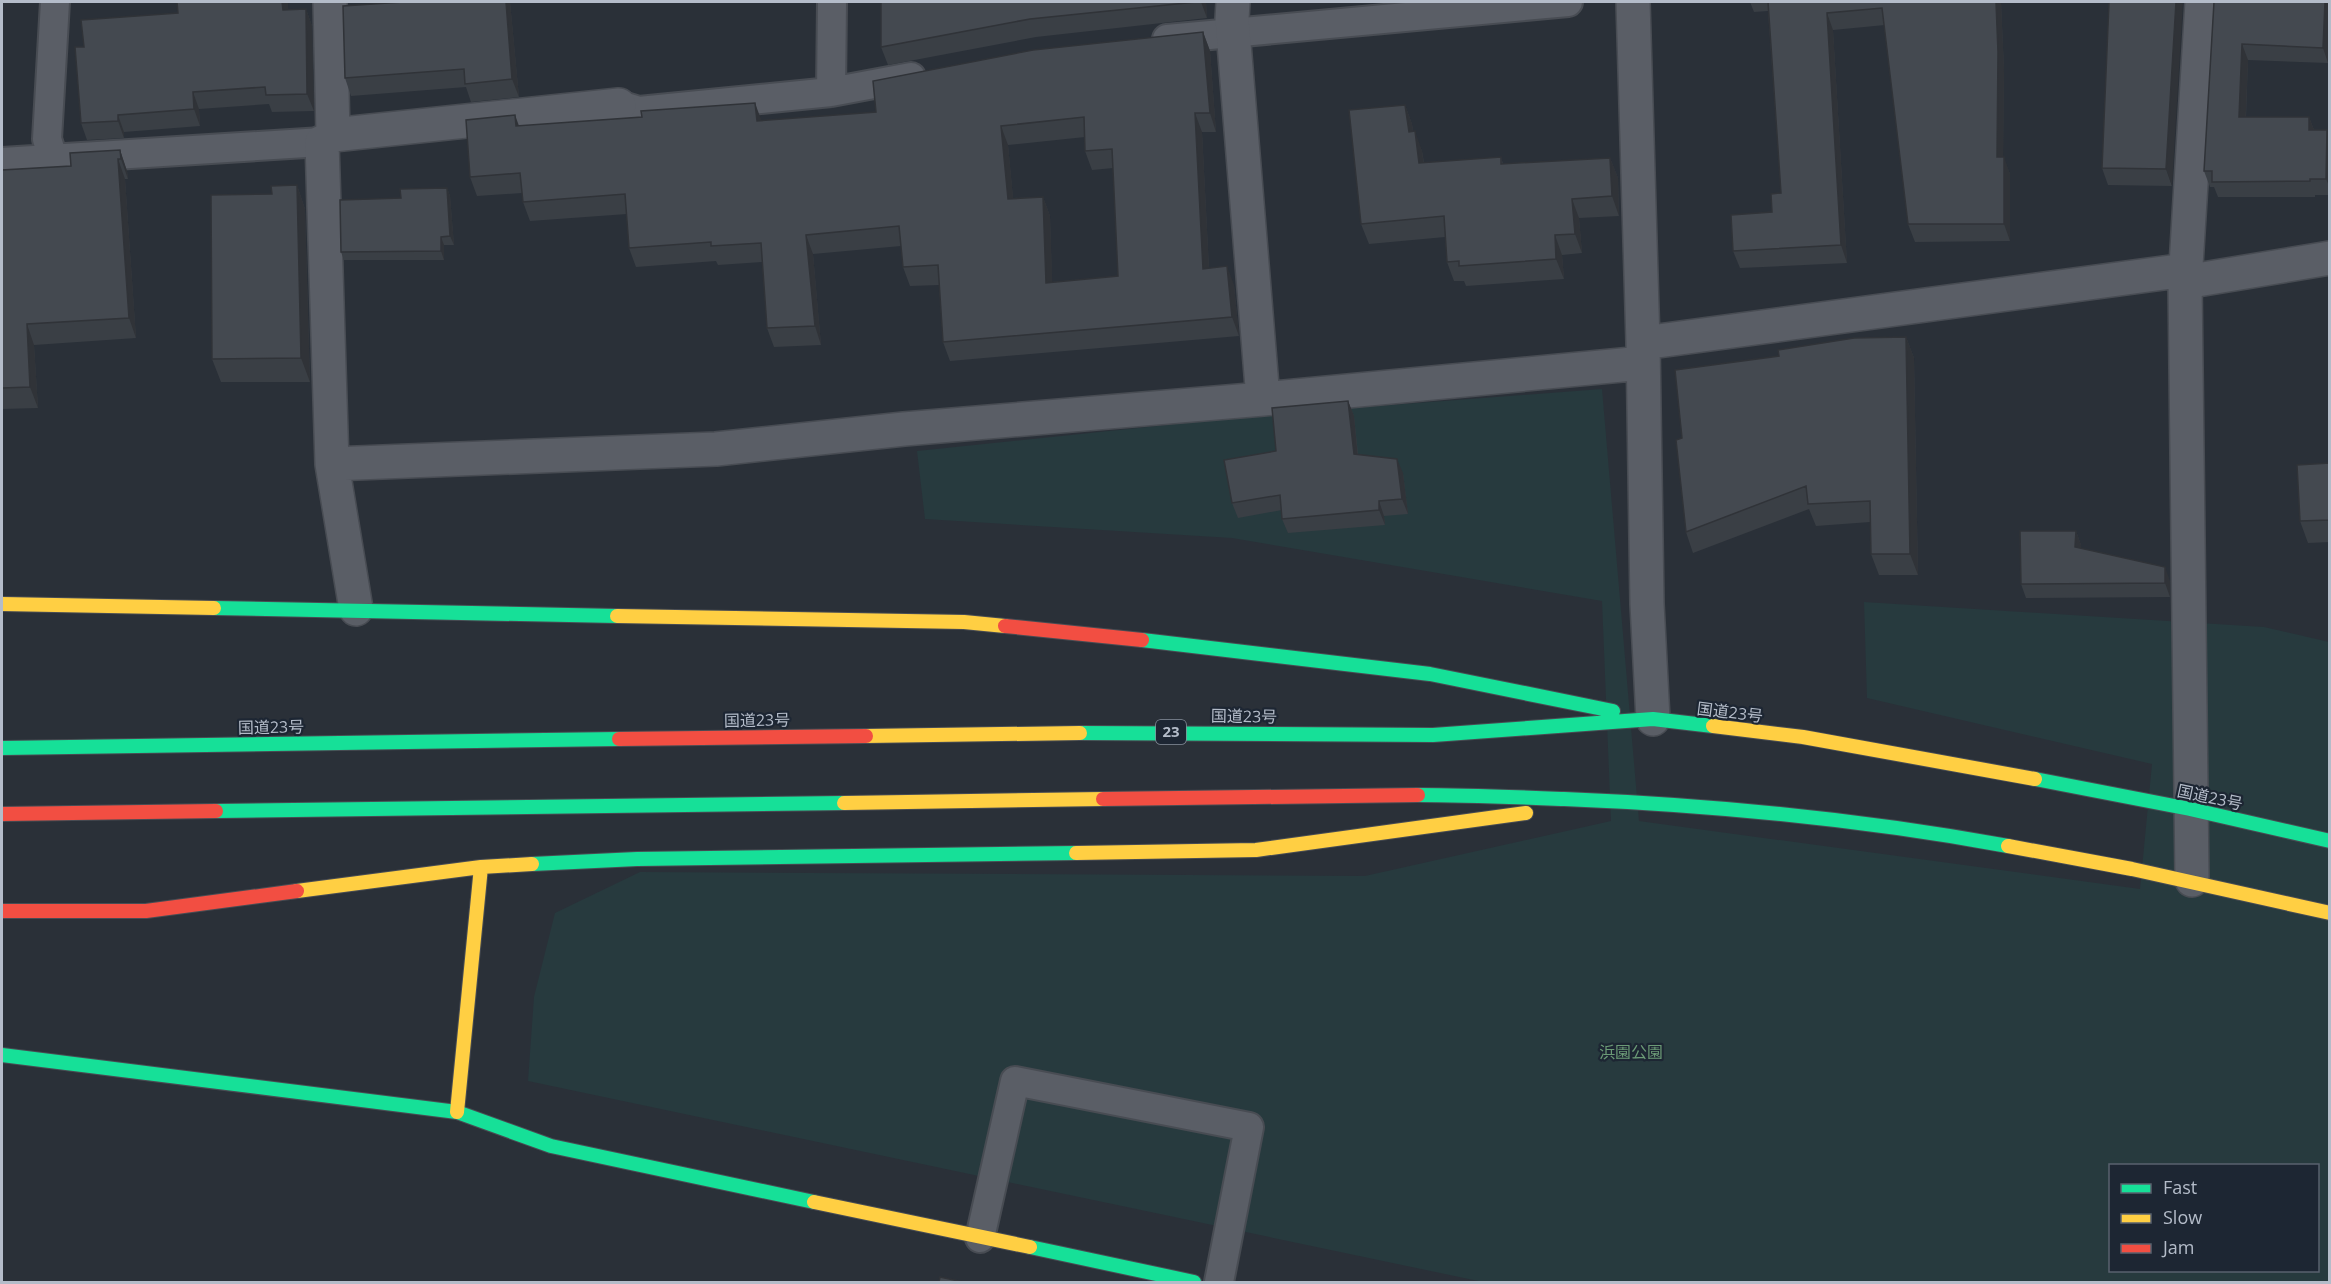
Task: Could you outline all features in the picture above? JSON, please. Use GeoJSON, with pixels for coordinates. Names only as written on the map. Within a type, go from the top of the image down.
{"type":"FeatureCollection","features":[{"type":"Feature","properties":{"kind":"main road"},"geometry":{"type":"LineString","coordinates":[[2,604],[964,622],[1112,636],[1430,674],[1653,719]]}},
{"type":"Feature","properties":{"kind":"main road","name":"国道23号"},"geometry":{"type":"LineString","coordinates":[[2,748],[1115,732],[1433,735],[1653,719],[1803,737],[2190,809],[2330,841]]}},
{"type":"Feature","properties":{"kind":"main road"},"geometry":{"type":"LineString","coordinates":[[2,814],[1442,795],[1620,801],[1800,815],[1980,841],[2192,880],[2330,913]]}},
{"type":"Feature","properties":{"kind":"main road"},"geometry":{"type":"LineString","coordinates":[[2,911],[146,911],[481,867],[637,859],[1256,849],[1620,801]]}},
{"type":"Feature","properties":{"kind":"main road"},"geometry":{"type":"LineString","coordinates":[[457,1112],[481,867]]}},
{"type":"Feature","properties":{"kind":"main road"},"geometry":{"type":"LineString","coordinates":[[2,1055],[457,1112],[551,1146],[1194,1282]]}},
{"type":"Feature","properties":{"kind":"street"},"geometry":{"type":"LineString","coordinates":[[330,2],[328,138],[332,464],[356,609]]}},
{"type":"Feature","properties":{"kind":"street"},"geometry":{"type":"LineString","coordinates":[[1633,2],[1643,353],[1647,604],[1653,719]]}},
{"type":"Feature","properties":{"kind":"street"},"geometry":{"type":"LineString","coordinates":[[2192,880],[2186,276],[2202,2]]}},
{"type":"Feature","properties":{"kind":"street"},"geometry":{"type":"LineString","coordinates":[[1233,17],[1263,399]]}},
{"type":"Feature","properties":{"kind":"street"},"geometry":{"type":"LineString","coordinates":[[328,138],[619,105]]}},
{"type":"Feature","properties":{"kind":"street"},"geometry":{"type":"LineString","coordinates":[[332,464],[716,449],[916,428],[1263,399],[1643,353],[2186,276],[2330,258]]}},
{"type":"Feature","properties":{"kind":"lane"},"geometry":{"type":"LineString","coordinates":[[52,158],[47,139],[55,2]]}},
{"type":"Feature","properties":{"kind":"lane"},"geometry":{"type":"LineString","coordinates":[[831,92],[832,2]]}},
{"type":"Feature","properties":{"kind":"lane"},"geometry":{"type":"LineString","coordinates":[[1142,42],[1233,17],[1568,2]]}},
{"type":"Feature","properties":{"kind":"lane"},"geometry":{"type":"LineString","coordinates":[[619,105],[639,111],[831,92],[935,73]]}},
{"type":"Feature","properties":{"kind":"lane"},"geometry":{"type":"LineString","coordinates":[[2,162],[328,138]]}},
{"type":"Feature","properties":{"kind":"lane"},"geometry":{"type":"LineString","coordinates":[[980,1238],[1015,1081],[1250,1127],[1219,1282]]}},
{"type":"Feature","properties":{"kind":"green space","name":"浜園公園"},"geometry":{"type":"Polygon","coordinates":[[[1602,389],[1639,821],[2140,889],[2152,764],[1867,698],[1864,602],[2264,627],[2329,642],[2329,1282],[1483,1282],[528,1081],[534,997],[555,913],[640,872],[1365,876],[1611,821],[1602,601],[1232,538],[925,519],[917,451],[1272,414],[1602,389]]]}},
{"type":"Feature","properties":{"kind":"building"},"geometry":{"type":"Polygon","coordinates":[[[177,2],[282,2],[283,10],[306,9],[307,94],[266,95],[265,87],[193,92],[194,109],[118,115],[118,121],[81,123],[75,47],[84,47],[81,20],[178,13],[177,2]]]}},
{"type":"Feature","properties":{"kind":"building"},"geometry":{"type":"Polygon","coordinates":[[[403,2],[506,2],[512,79],[465,84],[464,69],[345,78],[343,6],[403,2]]]}},
{"type":"Feature","properties":{"kind":"building"},"geometry":{"type":"Polygon","coordinates":[[[881,2],[1196,2],[1030,19],[881,47],[881,2]]]}},
{"type":"Feature","properties":{"kind":"building"},"geometry":{"type":"Polygon","coordinates":[[[1768,2],[1996,2],[1997,157],[2004,157],[2004,224],[1908,224],[1882,8],[1827,13],[1841,245],[1733,251],[1731,215],[1772,212],[1771,194],[1781,193],[1768,2]]]}},
{"type":"Feature","properties":{"kind":"building"},"geometry":{"type":"Polygon","coordinates":[[[2109,2],[2176,2],[2166,169],[2102,168],[2109,2]]]}},
{"type":"Feature","properties":{"kind":"building"},"geometry":{"type":"Polygon","coordinates":[[[2214,2],[2325,2],[2323,48],[2242,44],[2239,117],[2309,117],[2309,130],[2327,130],[2326,179],[2212,182],[2212,171],[2204,171],[2214,2]]]}},
{"type":"Feature","properties":{"kind":"building"},"geometry":{"type":"Polygon","coordinates":[[[1203,32],[1210,113],[1195,113],[1203,269],[1227,266],[1232,317],[943,342],[938,265],[903,267],[899,226],[806,235],[815,326],[767,328],[761,243],[711,246],[711,242],[629,248],[625,194],[523,202],[520,173],[470,177],[466,120],[515,115],[516,126],[642,117],[641,111],[755,103],[757,121],[876,112],[873,81],[1033,50],[1203,32]],[[1084,117],[1001,126],[1008,199],[1043,197],[1046,283],[1118,276],[1112,149],[1085,151],[1084,117]]]}},
{"type":"Feature","properties":{"kind":"building"},"geometry":{"type":"Polygon","coordinates":[[[1405,105],[1409,132],[1415,131],[1419,163],[1501,157],[1501,164],[1610,158],[1612,196],[1572,199],[1575,234],[1555,235],[1556,259],[1459,266],[1459,261],[1447,262],[1444,216],[1361,224],[1349,110],[1405,105]]]}},
{"type":"Feature","properties":{"kind":"building"},"geometry":{"type":"Polygon","coordinates":[[[120,150],[121,159],[118,159],[129,318],[27,324],[30,387],[2,388],[2,170],[71,166],[70,153],[120,150]]]}},
{"type":"Feature","properties":{"kind":"building"},"geometry":{"type":"Polygon","coordinates":[[[297,185],[301,358],[212,359],[211,195],[272,194],[271,186],[297,185]]]}},
{"type":"Feature","properties":{"kind":"building"},"geometry":{"type":"Polygon","coordinates":[[[447,188],[450,236],[441,237],[441,251],[341,252],[340,200],[401,198],[400,189],[447,188]]]}},
{"type":"Feature","properties":{"kind":"building"},"geometry":{"type":"Polygon","coordinates":[[[1906,337],[1910,554],[1871,554],[1870,501],[1808,504],[1806,486],[1686,532],[1676,440],[1682,438],[1675,370],[1779,356],[1778,350],[1854,338],[1906,337]]]}},
{"type":"Feature","properties":{"kind":"building"},"geometry":{"type":"Polygon","coordinates":[[[1348,401],[1354,454],[1397,459],[1402,499],[1379,501],[1379,510],[1282,519],[1280,495],[1232,503],[1224,460],[1276,451],[1272,408],[1348,401]]]}},
{"type":"Feature","properties":{"kind":"building"},"geometry":{"type":"Polygon","coordinates":[[[2330,463],[2330,520],[2300,521],[2297,465],[2330,463]]]}},
{"type":"Feature","properties":{"kind":"building"},"geometry":{"type":"Polygon","coordinates":[[[2020,531],[2076,531],[2075,547],[2165,567],[2165,583],[2021,584],[2020,531]]]}},
{"type":"Feature","properties":{"kind":"building"},"geometry":{"type":"Polygon","coordinates":[[[940,1277],[963,1282],[939,1282],[940,1277]]]}},
{"type":"Feature","properties":{"kind":"traffic: fast"},"geometry":{"type":"LineString","coordinates":[[214,608],[617,616]]}},
{"type":"Feature","properties":{"kind":"traffic: fast"},"geometry":{"type":"LineString","coordinates":[[1142,640],[1430,674],[1613,711]]}},
{"type":"Feature","properties":{"kind":"traffic: fast"},"geometry":{"type":"LineString","coordinates":[[1080,733],[1433,735],[1653,719],[1713,726]]}},
{"type":"Feature","properties":{"kind":"traffic: fast"},"geometry":{"type":"LineString","coordinates":[[2,748],[619,739]]}},
{"type":"Feature","properties":{"kind":"traffic: fast"},"geometry":{"type":"LineString","coordinates":[[2035,779],[2190,809],[2330,841]]}},
{"type":"Feature","properties":{"kind":"traffic: fast"},"geometry":{"type":"LineString","coordinates":[[1418,795],[1564,799],[1731,809],[1898,828],[2008,846]]}},
{"type":"Feature","properties":{"kind":"traffic: fast"},"geometry":{"type":"LineString","coordinates":[[216,811],[844,803]]}},
{"type":"Feature","properties":{"kind":"traffic: fast"},"geometry":{"type":"LineString","coordinates":[[532,864],[637,859],[1076,853]]}},
{"type":"Feature","properties":{"kind":"traffic: fast"},"geometry":{"type":"LineString","coordinates":[[2,1055],[457,1112],[551,1146],[814,1202]]}},
{"type":"Feature","properties":{"kind":"traffic: fast"},"geometry":{"type":"LineString","coordinates":[[1030,1247],[1194,1282]]}},
{"type":"Feature","properties":{"kind":"traffic: slow"},"geometry":{"type":"LineString","coordinates":[[2,604],[214,608]]}},
{"type":"Feature","properties":{"kind":"traffic: slow"},"geometry":{"type":"LineString","coordinates":[[617,616],[964,622],[1005,626]]}},
{"type":"Feature","properties":{"kind":"traffic: slow"},"geometry":{"type":"LineString","coordinates":[[1713,726],[1803,737],[2035,779]]}},
{"type":"Feature","properties":{"kind":"traffic: slow"},"geometry":{"type":"LineString","coordinates":[[866,736],[1080,733]]}},
{"type":"Feature","properties":{"kind":"traffic: slow"},"geometry":{"type":"LineString","coordinates":[[844,803],[1103,799]]}},
{"type":"Feature","properties":{"kind":"traffic: slow"},"geometry":{"type":"LineString","coordinates":[[1076,853],[1256,850],[1526,813]]}},
{"type":"Feature","properties":{"kind":"traffic: slow"},"geometry":{"type":"LineString","coordinates":[[2008,846],[2132,869],[2330,913]]}},
{"type":"Feature","properties":{"kind":"traffic: slow"},"geometry":{"type":"LineString","coordinates":[[297,891],[481,867],[532,864]]}},
{"type":"Feature","properties":{"kind":"traffic: slow"},"geometry":{"type":"LineString","coordinates":[[457,1112],[481,867]]}},
{"type":"Feature","properties":{"kind":"traffic: slow"},"geometry":{"type":"LineString","coordinates":[[814,1202],[1030,1247]]}},
{"type":"Feature","properties":{"kind":"traffic: jam"},"geometry":{"type":"LineString","coordinates":[[1005,626],[1142,640]]}},
{"type":"Feature","properties":{"kind":"traffic: jam"},"geometry":{"type":"LineString","coordinates":[[619,739],[866,736]]}},
{"type":"Feature","properties":{"kind":"traffic: jam"},"geometry":{"type":"LineString","coordinates":[[1103,799],[1418,795]]}},
{"type":"Feature","properties":{"kind":"traffic: jam"},"geometry":{"type":"LineString","coordinates":[[2,814],[216,811]]}},
{"type":"Feature","properties":{"kind":"traffic: jam"},"geometry":{"type":"LineString","coordinates":[[2,911],[146,911],[297,891]]}}]}
